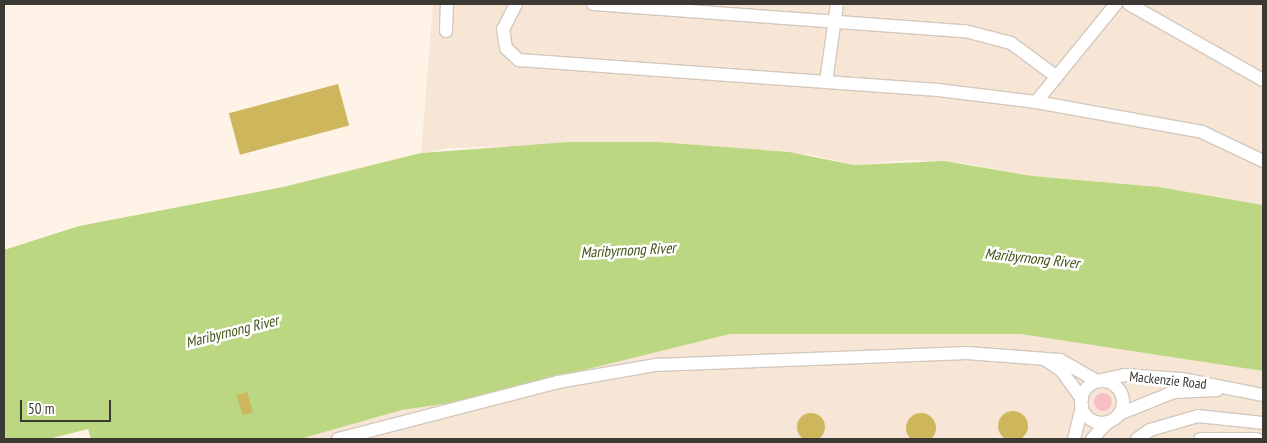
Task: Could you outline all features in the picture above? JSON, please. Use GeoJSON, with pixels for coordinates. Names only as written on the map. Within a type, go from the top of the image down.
{"type":"FeatureCollection","features":[{"type":"Feature","properties":{"kind":"street"},"geometry":{"type":"LineString","coordinates":[[446,31],[447,4]]}},
{"type":"Feature","properties":{"kind":"street"},"geometry":{"type":"LineString","coordinates":[[516,4],[503,30],[506,48],[518,60],[826,82],[1036,102],[1202,132],[1263,161]]}},
{"type":"Feature","properties":{"kind":"street"},"geometry":{"type":"LineString","coordinates":[[594,4],[832,23],[965,31],[1011,43],[1057,76]]}},
{"type":"Feature","properties":{"kind":"street"},"geometry":{"type":"LineString","coordinates":[[826,82],[832,23],[837,4]]}},
{"type":"Feature","properties":{"kind":"street"},"geometry":{"type":"LineString","coordinates":[[1036,102],[1116,4]]}},
{"type":"Feature","properties":{"kind":"street"},"geometry":{"type":"LineString","coordinates":[[1129,4],[1263,80]]}},
{"type":"Feature","properties":{"kind":"street"},"geometry":{"type":"LineString","coordinates":[[338,439],[558,382],[655,365],[933,352],[1044,359],[1074,364],[1099,381],[1114,384],[1122,394],[1119,414],[1108,422],[1092,439]]}},
{"type":"Feature","properties":{"kind":"street"},"geometry":{"type":"LineString","coordinates":[[1044,359],[1061,370],[1092,420],[1108,422]]}},
{"type":"Feature","properties":{"kind":"street","name":"Mackenzie Road"},"geometry":{"type":"LineString","coordinates":[[1099,381],[1124,375],[1182,379],[1235,391],[1263,395]]}},
{"type":"Feature","properties":{"kind":"street"},"geometry":{"type":"LineString","coordinates":[[1074,439],[1087,388],[1099,381]]}},
{"type":"Feature","properties":{"kind":"street","name":"Mackenzie Road"},"geometry":{"type":"LineString","coordinates":[[1119,414],[1174,392],[1235,391]]}},
{"type":"Feature","properties":{"kind":"street"},"geometry":{"type":"LineString","coordinates":[[1137,439],[1150,430],[1198,416],[1263,423]]}},
{"type":"Feature","properties":{"kind":"street"},"geometry":{"type":"LineString","coordinates":[[1200,439],[1257,439]]}},
{"type":"Feature","properties":{"kind":"shaded area"},"geometry":{"type":"Polygon","coordinates":[[[433,4],[1259,4],[1263,9],[1263,205],[1159,187],[1032,176],[963,163],[909,160],[854,165],[814,155],[658,142],[450,148],[421,153],[433,4]]]}},
{"type":"Feature","properties":{"kind":"shaded area"},"geometry":{"type":"Polygon","coordinates":[[[730,334],[1020,334],[1263,371],[1263,439],[300,439],[402,410],[450,403],[730,334]]]}},
{"type":"Feature","properties":{"kind":"shaded area"},"geometry":{"type":"Polygon","coordinates":[[[1103,393],[1109,396],[1112,402],[1109,408],[1103,411],[1097,408],[1094,402],[1097,396],[1103,393]]]}},
{"type":"Feature","properties":{"kind":"water","name":"Maribyrnong River"},"geometry":{"type":"Polygon","coordinates":[[[569,142],[658,142],[789,152],[854,165],[944,161],[1032,176],[1159,187],[1263,205],[1263,371],[1020,334],[730,334],[450,403],[402,410],[300,439],[4,439],[4,250],[79,226],[283,187],[421,153],[569,142]]]}},
{"type":"Feature","properties":{"kind":"pier"},"geometry":{"type":"Polygon","coordinates":[[[88,429],[91,439],[49,439],[88,429]]]}},
{"type":"Feature","properties":{"kind":"building"},"geometry":{"type":"Polygon","coordinates":[[[338,84],[349,126],[240,155],[229,113],[338,84]]]}},
{"type":"Feature","properties":{"kind":"building"},"geometry":{"type":"Polygon","coordinates":[[[247,392],[253,412],[243,415],[236,395],[247,392]]]}},
{"type":"Feature","properties":{"kind":"building"},"geometry":{"type":"Polygon","coordinates":[[[1013,411],[1024,415],[1028,426],[1024,437],[1013,441],[1002,437],[998,426],[1002,415],[1013,411]]]}},
{"type":"Feature","properties":{"kind":"building"},"geometry":{"type":"Polygon","coordinates":[[[811,413],[821,417],[825,427],[821,437],[811,441],[801,437],[797,427],[801,417],[811,413]]]}},
{"type":"Feature","properties":{"kind":"building"},"geometry":{"type":"Polygon","coordinates":[[[921,413],[931,418],[936,428],[931,438],[921,443],[911,438],[906,428],[911,418],[921,413]]]}}]}
